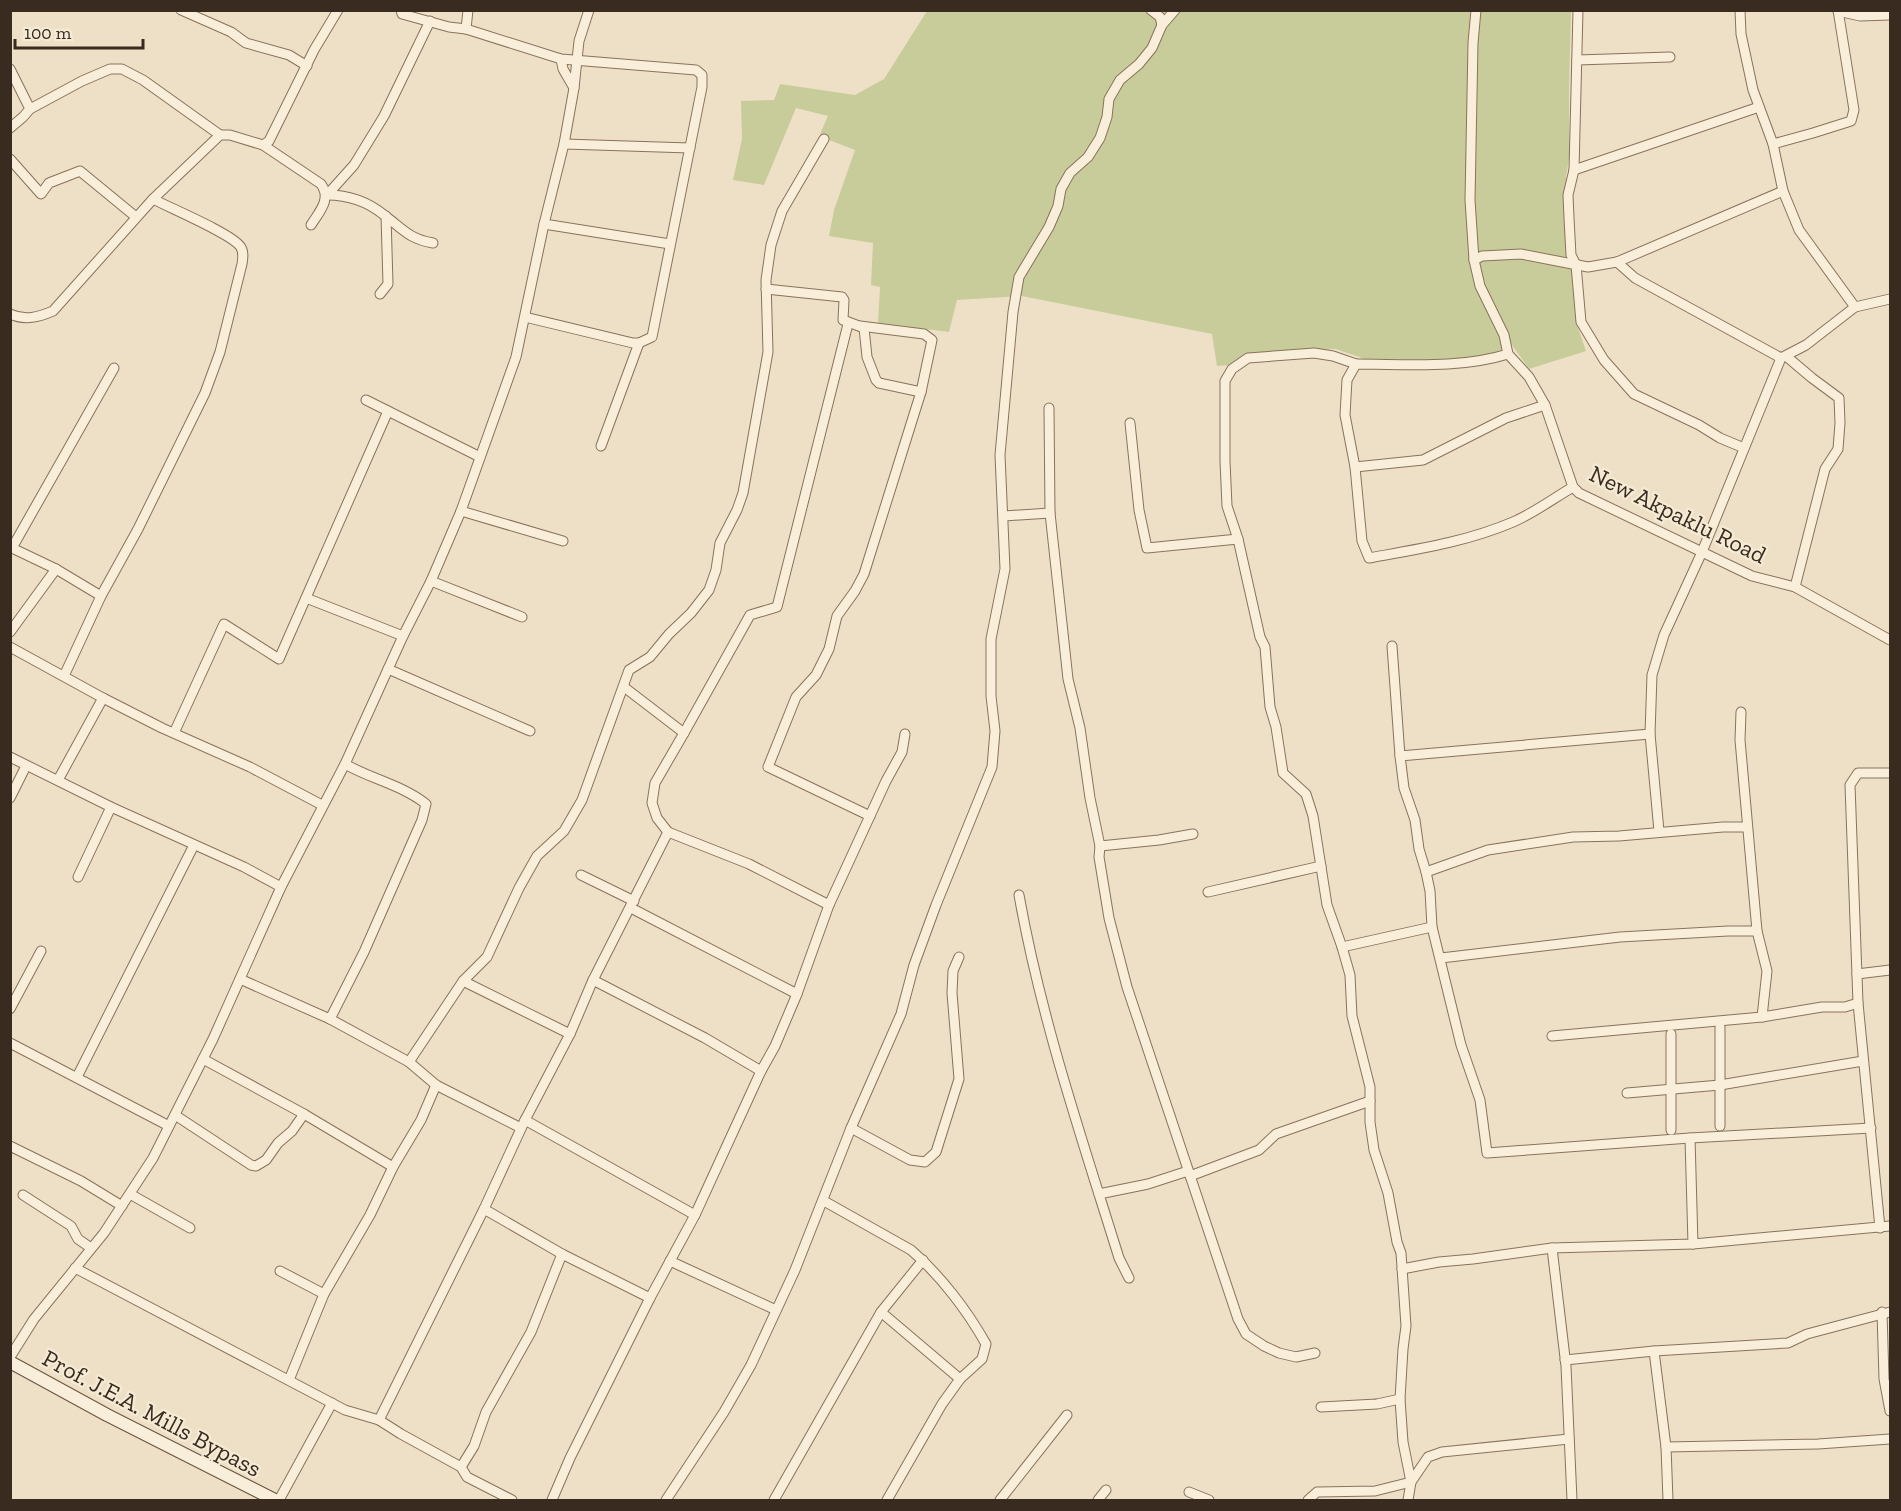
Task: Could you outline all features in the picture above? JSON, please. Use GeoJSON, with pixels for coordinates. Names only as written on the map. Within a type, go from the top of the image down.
{"type":"FeatureCollection","features":[{"type":"Feature","properties":{"kind":"street"},"geometry":{"type":"LineString","coordinates":[[181,10],[231,32],[246,43],[289,55],[307,66]]}},
{"type":"Feature","properties":{"kind":"street"},"geometry":{"type":"LineString","coordinates":[[263,145],[269,141],[338,10]]}},
{"type":"Feature","properties":{"kind":"street"},"geometry":{"type":"LineString","coordinates":[[466,28],[468,10]]}},
{"type":"Feature","properties":{"kind":"street"},"geometry":{"type":"LineString","coordinates":[[10,1356],[34,1319],[122,1206],[153,1158],[203,1059],[281,887],[345,764],[403,636],[431,581],[461,511],[516,357],[544,224],[564,144],[574,88],[579,41],[589,10]]}},
{"type":"Feature","properties":{"kind":"street"},"geometry":{"type":"LineString","coordinates":[[1151,10],[1160,17],[1162,26]]}},
{"type":"Feature","properties":{"kind":"street"},"geometry":{"type":"LineString","coordinates":[[666,1500],[724,1412],[751,1365],[776,1310],[824,1201],[851,1128],[901,1014],[914,965],[936,905],[992,767],[995,731],[991,696],[992,639],[1005,569],[1000,455],[1013,312],[1019,277],[1049,227],[1058,206],[1061,189],[1070,173],[1088,157],[1100,138],[1107,117],[1109,99],[1120,80],[1139,64],[1152,48],[1162,26],[1175,10]]}},
{"type":"Feature","properties":{"kind":"street","name":"New Akpaklu Road"},"geometry":{"type":"LineString","coordinates":[[1476,10],[1473,44],[1470,200],[1474,260],[1480,286],[1504,335],[1508,354],[1528,377],[1545,405],[1573,487],[1579,493],[1752,576],[1795,587],[1868,625],[1890,640]]}},
{"type":"Feature","properties":{"kind":"street"},"geometry":{"type":"LineString","coordinates":[[1578,10],[1575,170],[1568,195],[1571,255],[1576,265],[1581,322],[1604,360],[1634,394],[1744,448]]}},
{"type":"Feature","properties":{"kind":"street"},"geometry":{"type":"LineString","coordinates":[[1740,10],[1753,90],[1773,144],[1783,190],[1799,230],[1855,307]]}},
{"type":"Feature","properties":{"kind":"street"},"geometry":{"type":"LineString","coordinates":[[1773,144],[1851,121],[1854,110],[1838,11],[1860,16],[1890,15]]}},
{"type":"Feature","properties":{"kind":"street"},"geometry":{"type":"LineString","coordinates":[[399,12],[449,27],[466,28],[561,59],[696,70],[702,75],[702,87],[652,337],[639,343],[525,317]]}},
{"type":"Feature","properties":{"kind":"street"},"geometry":{"type":"LineString","coordinates":[[311,225],[326,201],[327,195],[354,165],[378,126],[430,21]]}},
{"type":"Feature","properties":{"kind":"street"},"geometry":{"type":"LineString","coordinates":[[1577,60],[1670,57]]}},
{"type":"Feature","properties":{"kind":"street"},"geometry":{"type":"LineString","coordinates":[[561,59],[563,69],[574,88]]}},
{"type":"Feature","properties":{"kind":"street"},"geometry":{"type":"LineString","coordinates":[[10,69],[30,109]]}},
{"type":"Feature","properties":{"kind":"street"},"geometry":{"type":"LineString","coordinates":[[10,128],[30,109],[82,81],[110,69],[122,69],[143,80],[219,135],[230,135],[263,145],[321,184],[327,195]]}},
{"type":"Feature","properties":{"kind":"street"},"geometry":{"type":"LineString","coordinates":[[1575,170],[1759,108]]}},
{"type":"Feature","properties":{"kind":"street"},"geometry":{"type":"LineString","coordinates":[[10,314],[16,317],[39,317],[53,311],[136,217],[219,135]]}},
{"type":"Feature","properties":{"kind":"street"},"geometry":{"type":"LineString","coordinates":[[409,1062],[463,981],[486,957],[537,856],[564,831],[582,800],[629,670],[650,657],[709,590],[713,581],[720,543],[743,493],[768,352],[766,280],[775,229],[782,211],[824,139]]}},
{"type":"Feature","properties":{"kind":"street"},"geometry":{"type":"LineString","coordinates":[[564,144],[690,148]]}},
{"type":"Feature","properties":{"kind":"street"},"geometry":{"type":"LineString","coordinates":[[10,159],[40,194],[49,183],[80,171],[136,217]]}},
{"type":"Feature","properties":{"kind":"street"},"geometry":{"type":"LineString","coordinates":[[1474,260],[1482,256],[1521,254],[1588,267],[1617,262],[1783,190]]}},
{"type":"Feature","properties":{"kind":"street"},"geometry":{"type":"LineString","coordinates":[[327,195],[356,198],[386,216],[408,235],[420,241],[433,243]]}},
{"type":"Feature","properties":{"kind":"street"},"geometry":{"type":"LineString","coordinates":[[64,676],[101,596],[138,529],[205,393],[226,332],[243,257],[242,249],[238,244],[225,235],[153,199]]}},
{"type":"Feature","properties":{"kind":"street"},"geometry":{"type":"LineString","coordinates":[[380,294],[388,284],[386,216]]}},
{"type":"Feature","properties":{"kind":"street"},"geometry":{"type":"LineString","coordinates":[[544,224],[670,244]]}},
{"type":"Feature","properties":{"kind":"street"},"geometry":{"type":"LineString","coordinates":[[1617,262],[1635,278],[1783,357],[1839,398],[1838,450],[1825,469],[1795,587]]}},
{"type":"Feature","properties":{"kind":"street"},"geometry":{"type":"LineString","coordinates":[[766,290],[842,297],[844,300],[843,320],[848,324],[924,334],[932,340],[921,392],[864,574],[837,616],[829,649],[816,675],[796,697],[768,767],[870,816]]}},
{"type":"Feature","properties":{"kind":"street"},"geometry":{"type":"LineString","coordinates":[[1659,831],[1650,734],[1652,675],[1664,635],[1702,552],[1783,357],[1806,345],[1855,307],[1890,300]]}},
{"type":"Feature","properties":{"kind":"street"},"geometry":{"type":"LineString","coordinates":[[829,905],[749,864],[668,832],[657,818],[652,803],[654,783],[750,615],[777,607],[848,324]]}},
{"type":"Feature","properties":{"kind":"street"},"geometry":{"type":"LineString","coordinates":[[860,326],[866,332],[867,357],[876,380],[885,386],[921,392]]}},
{"type":"Feature","properties":{"kind":"street"},"geometry":{"type":"LineString","coordinates":[[601,446],[639,343]]}},
{"type":"Feature","properties":{"kind":"street"},"geometry":{"type":"LineString","coordinates":[[1408,1500],[1411,1482],[1403,1442],[1400,1399],[1406,1326],[1401,1253],[1392,1209],[1374,1149],[1370,1122],[1370,1087],[1352,1016],[1350,975],[1327,905],[1313,816],[1306,794],[1283,773],[1276,727],[1270,707],[1265,648],[1238,538],[1227,507],[1225,381],[1232,369],[1248,358],[1314,353],[1333,356],[1356,364],[1445,365],[1493,359],[1508,354]]}},
{"type":"Feature","properties":{"kind":"street"},"geometry":{"type":"LineString","coordinates":[[1356,364],[1347,380],[1345,415],[1355,467],[1362,541],[1369,558],[1428,549],[1469,539],[1515,521],[1573,487]]}},
{"type":"Feature","properties":{"kind":"street"},"geometry":{"type":"LineString","coordinates":[[101,596],[56,569],[11,548],[114,368]]}},
{"type":"Feature","properties":{"kind":"street"},"geometry":{"type":"LineString","coordinates":[[366,400],[480,457]]}},
{"type":"Feature","properties":{"kind":"street"},"geometry":{"type":"LineString","coordinates":[[1355,467],[1423,460],[1506,418],[1545,405]]}},
{"type":"Feature","properties":{"kind":"street"},"geometry":{"type":"LineString","coordinates":[[1049,408],[1050,513],[1068,679],[1080,728],[1090,798],[1100,846],[1099,857],[1109,918],[1127,987],[1238,1319],[1246,1334],[1264,1346],[1296,1357],[1315,1353]]}},
{"type":"Feature","properties":{"kind":"street"},"geometry":{"type":"LineString","coordinates":[[174,733],[224,624],[279,659],[388,411]]}},
{"type":"Feature","properties":{"kind":"street"},"geometry":{"type":"LineString","coordinates":[[1130,423],[1139,510],[1147,548],[1238,538]]}},
{"type":"Feature","properties":{"kind":"street"},"geometry":{"type":"LineString","coordinates":[[461,511],[562,541]]}},
{"type":"Feature","properties":{"kind":"street"},"geometry":{"type":"LineString","coordinates":[[1004,516],[1050,513]]}},
{"type":"Feature","properties":{"kind":"street"},"geometry":{"type":"LineString","coordinates":[[10,632],[56,569]]}},
{"type":"Feature","properties":{"kind":"street"},"geometry":{"type":"LineString","coordinates":[[431,581],[522,617]]}},
{"type":"Feature","properties":{"kind":"street"},"geometry":{"type":"LineString","coordinates":[[306,598],[403,636]]}},
{"type":"Feature","properties":{"kind":"street"},"geometry":{"type":"LineString","coordinates":[[1392,646],[1404,788],[1415,820],[1419,849],[1430,891],[1432,927],[1461,1045],[1480,1100],[1487,1153],[1871,1128]]}},
{"type":"Feature","properties":{"kind":"street"},"geometry":{"type":"LineString","coordinates":[[10,647],[102,698],[250,767],[322,805]]}},
{"type":"Feature","properties":{"kind":"street"},"geometry":{"type":"LineString","coordinates":[[388,669],[530,731]]}},
{"type":"Feature","properties":{"kind":"street"},"geometry":{"type":"LineString","coordinates":[[624,687],[684,733]]}},
{"type":"Feature","properties":{"kind":"street"},"geometry":{"type":"LineString","coordinates":[[58,780],[102,698]]}},
{"type":"Feature","properties":{"kind":"street"},"geometry":{"type":"LineString","coordinates":[[1741,712],[1740,740],[1757,931],[1767,971],[1762,1017]]}},
{"type":"Feature","properties":{"kind":"street"},"geometry":{"type":"LineString","coordinates":[[552,1500],[570,1458],[650,1298],[695,1215],[761,1071],[775,1046],[829,905],[902,752],[905,734]]}},
{"type":"Feature","properties":{"kind":"street"},"geometry":{"type":"LineString","coordinates":[[1400,756],[1650,734]]}},
{"type":"Feature","properties":{"kind":"street"},"geometry":{"type":"LineString","coordinates":[[10,757],[111,807],[244,867],[281,887]]}},
{"type":"Feature","properties":{"kind":"street"},"geometry":{"type":"LineString","coordinates":[[330,1019],[373,932],[422,820],[426,804],[416,796],[360,773],[345,764]]}},
{"type":"Feature","properties":{"kind":"street"},"geometry":{"type":"LineString","coordinates":[[10,798],[26,766]]}},
{"type":"Feature","properties":{"kind":"street"},"geometry":{"type":"LineString","coordinates":[[1880,1228],[1857,1003],[1851,785],[1858,773],[1890,773]]}},
{"type":"Feature","properties":{"kind":"street"},"geometry":{"type":"LineString","coordinates":[[78,877],[111,807]]}},
{"type":"Feature","properties":{"kind":"street"},"geometry":{"type":"LineString","coordinates":[[1426,872],[1488,850],[1573,837],[1747,827]]}},
{"type":"Feature","properties":{"kind":"street"},"geometry":{"type":"LineString","coordinates":[[379,1420],[484,1209],[523,1124],[570,1034],[592,980],[668,832]]}},
{"type":"Feature","properties":{"kind":"street"},"geometry":{"type":"LineString","coordinates":[[1100,846],[1193,834]]}},
{"type":"Feature","properties":{"kind":"street"},"geometry":{"type":"LineString","coordinates":[[77,1077],[194,845]]}},
{"type":"Feature","properties":{"kind":"street"},"geometry":{"type":"LineString","coordinates":[[1208,892],[1321,866]]}},
{"type":"Feature","properties":{"kind":"street"},"geometry":{"type":"LineString","coordinates":[[581,875],[796,994]]}},
{"type":"Feature","properties":{"kind":"street"},"geometry":{"type":"LineString","coordinates":[[1019,895],[1038,984],[1119,1258],[1129,1278]]}},
{"type":"Feature","properties":{"kind":"street"},"geometry":{"type":"LineString","coordinates":[[1342,947],[1432,927]]}},
{"type":"Feature","properties":{"kind":"street"},"geometry":{"type":"LineString","coordinates":[[1441,958],[1620,937],[1757,931]]}},
{"type":"Feature","properties":{"kind":"street"},"geometry":{"type":"LineString","coordinates":[[10,1010],[41,951]]}},
{"type":"Feature","properties":{"kind":"street"},"geometry":{"type":"LineString","coordinates":[[851,1128],[910,1161],[926,1162],[936,1152],[959,1079],[952,993],[953,971],[959,957]]}},
{"type":"Feature","properties":{"kind":"street"},"geometry":{"type":"LineString","coordinates":[[1857,974],[1890,970]]}},
{"type":"Feature","properties":{"kind":"street"},"geometry":{"type":"LineString","coordinates":[[240,980],[330,1019],[409,1062],[436,1085],[523,1124],[695,1215]]}},
{"type":"Feature","properties":{"kind":"street"},"geometry":{"type":"LineString","coordinates":[[592,980],[705,1038],[761,1071]]}},
{"type":"Feature","properties":{"kind":"street"},"geometry":{"type":"LineString","coordinates":[[463,981],[570,1034]]}},
{"type":"Feature","properties":{"kind":"street"},"geometry":{"type":"LineString","coordinates":[[1552,1036],[1762,1017],[1857,1003]]}},
{"type":"Feature","properties":{"kind":"street"},"geometry":{"type":"LineString","coordinates":[[1720,1027],[1720,1126]]}},
{"type":"Feature","properties":{"kind":"street"},"geometry":{"type":"LineString","coordinates":[[1671,1034],[1671,1130]]}},
{"type":"Feature","properties":{"kind":"street"},"geometry":{"type":"LineString","coordinates":[[10,1043],[169,1126]]}},
{"type":"Feature","properties":{"kind":"street"},"geometry":{"type":"LineString","coordinates":[[203,1059],[304,1114],[393,1167]]}},
{"type":"Feature","properties":{"kind":"street"},"geometry":{"type":"LineString","coordinates":[[1627,1092],[1720,1085],[1863,1061]]}},
{"type":"Feature","properties":{"kind":"street"},"geometry":{"type":"LineString","coordinates":[[289,1380],[324,1294],[421,1120],[436,1085]]}},
{"type":"Feature","properties":{"kind":"street"},"geometry":{"type":"LineString","coordinates":[[1100,1194],[1189,1174],[1259,1150],[1276,1134],[1370,1101]]}},
{"type":"Feature","properties":{"kind":"street"},"geometry":{"type":"LineString","coordinates":[[175,1115],[251,1165],[256,1166],[266,1160],[304,1114]]}},
{"type":"Feature","properties":{"kind":"street"},"geometry":{"type":"LineString","coordinates":[[1690,1138],[1693,1244]]}},
{"type":"Feature","properties":{"kind":"street"},"geometry":{"type":"LineString","coordinates":[[10,1146],[81,1181],[122,1206]]}},
{"type":"Feature","properties":{"kind":"street"},"geometry":{"type":"LineString","coordinates":[[130,1194],[190,1228]]}},
{"type":"Feature","properties":{"kind":"street"},"geometry":{"type":"LineString","coordinates":[[23,1195],[71,1226],[78,1239],[91,1248]]}},
{"type":"Feature","properties":{"kind":"street"},"geometry":{"type":"LineString","coordinates":[[824,1201],[893,1238],[923,1260],[954,1297],[986,1344],[982,1359],[960,1379],[942,1404],[888,1500]]}},
{"type":"Feature","properties":{"kind":"street"},"geometry":{"type":"LineString","coordinates":[[484,1209],[562,1254],[650,1298]]}},
{"type":"Feature","properties":{"kind":"street"},"geometry":{"type":"LineString","coordinates":[[1402,1269],[1439,1262],[1552,1248],[1693,1244],[1890,1226]]}},
{"type":"Feature","properties":{"kind":"street"},"geometry":{"type":"LineString","coordinates":[[1552,1248],[1565,1363],[1572,1500]]}},
{"type":"Feature","properties":{"kind":"street"},"geometry":{"type":"LineString","coordinates":[[461,1467],[474,1446],[486,1412],[531,1332],[562,1254]]}},
{"type":"Feature","properties":{"kind":"street"},"geometry":{"type":"LineString","coordinates":[[774,1500],[881,1312],[923,1260]]}},
{"type":"Feature","properties":{"kind":"street"},"geometry":{"type":"LineString","coordinates":[[670,1261],[776,1310]]}},
{"type":"Feature","properties":{"kind":"street"},"geometry":{"type":"LineString","coordinates":[[75,1268],[345,1410],[379,1420],[461,1467],[467,1477],[512,1500]]}},
{"type":"Feature","properties":{"kind":"street"},"geometry":{"type":"LineString","coordinates":[[280,1271],[324,1294]]}},
{"type":"Feature","properties":{"kind":"street"},"geometry":{"type":"LineString","coordinates":[[881,1312],[960,1379]]}},
{"type":"Feature","properties":{"kind":"street"},"geometry":{"type":"LineString","coordinates":[[1565,1363],[1654,1351],[1788,1343],[1807,1334],[1886,1312],[1884,1379],[1890,1411]]}},
{"type":"Feature","properties":{"kind":"street"},"geometry":{"type":"LineString","coordinates":[[1654,1351],[1666,1447],[1668,1500]]}},
{"type":"Feature","properties":{"kind":"street","name":"Prof. J.E.A. Mills Bypass"},"geometry":{"type":"LineString","coordinates":[[11,1363],[107,1415],[277,1500]]}},
{"type":"Feature","properties":{"kind":"street"},"geometry":{"type":"LineString","coordinates":[[1321,1407],[1377,1404],[1400,1399]]}},
{"type":"Feature","properties":{"kind":"street"},"geometry":{"type":"LineString","coordinates":[[277,1500],[332,1403]]}},
{"type":"Feature","properties":{"kind":"street"},"geometry":{"type":"LineString","coordinates":[[1000,1500],[1067,1415]]}},
{"type":"Feature","properties":{"kind":"street"},"geometry":{"type":"LineString","coordinates":[[1308,1500],[1317,1492],[1375,1491],[1411,1482],[1428,1457],[1442,1452],[1569,1439]]}},
{"type":"Feature","properties":{"kind":"street"},"geometry":{"type":"LineString","coordinates":[[1666,1447],[1818,1444],[1890,1439]]}},
{"type":"Feature","properties":{"kind":"street"},"geometry":{"type":"LineString","coordinates":[[1098,1500],[1107,1490]]}},
{"type":"Feature","properties":{"kind":"street"},"geometry":{"type":"LineString","coordinates":[[1189,1492],[1209,1500]]}},
{"type":"Feature","properties":{"kind":"green space"},"geometry":{"type":"Polygon","coordinates":[[[927,11],[1571,11],[1569,158],[1566,177],[1568,248],[1577,325],[1586,351],[1529,369],[1512,345],[1493,353],[1450,360],[1365,359],[1336,349],[1247,353],[1232,365],[1217,366],[1212,334],[1022,296],[957,300],[949,332],[878,323],[880,287],[871,285],[873,243],[829,236],[834,210],[855,150],[820,134],[828,116],[796,108],[764,185],[733,180],[742,139],[741,101],[774,100],[780,84],[855,95],[884,79],[927,11]]]}}]}
